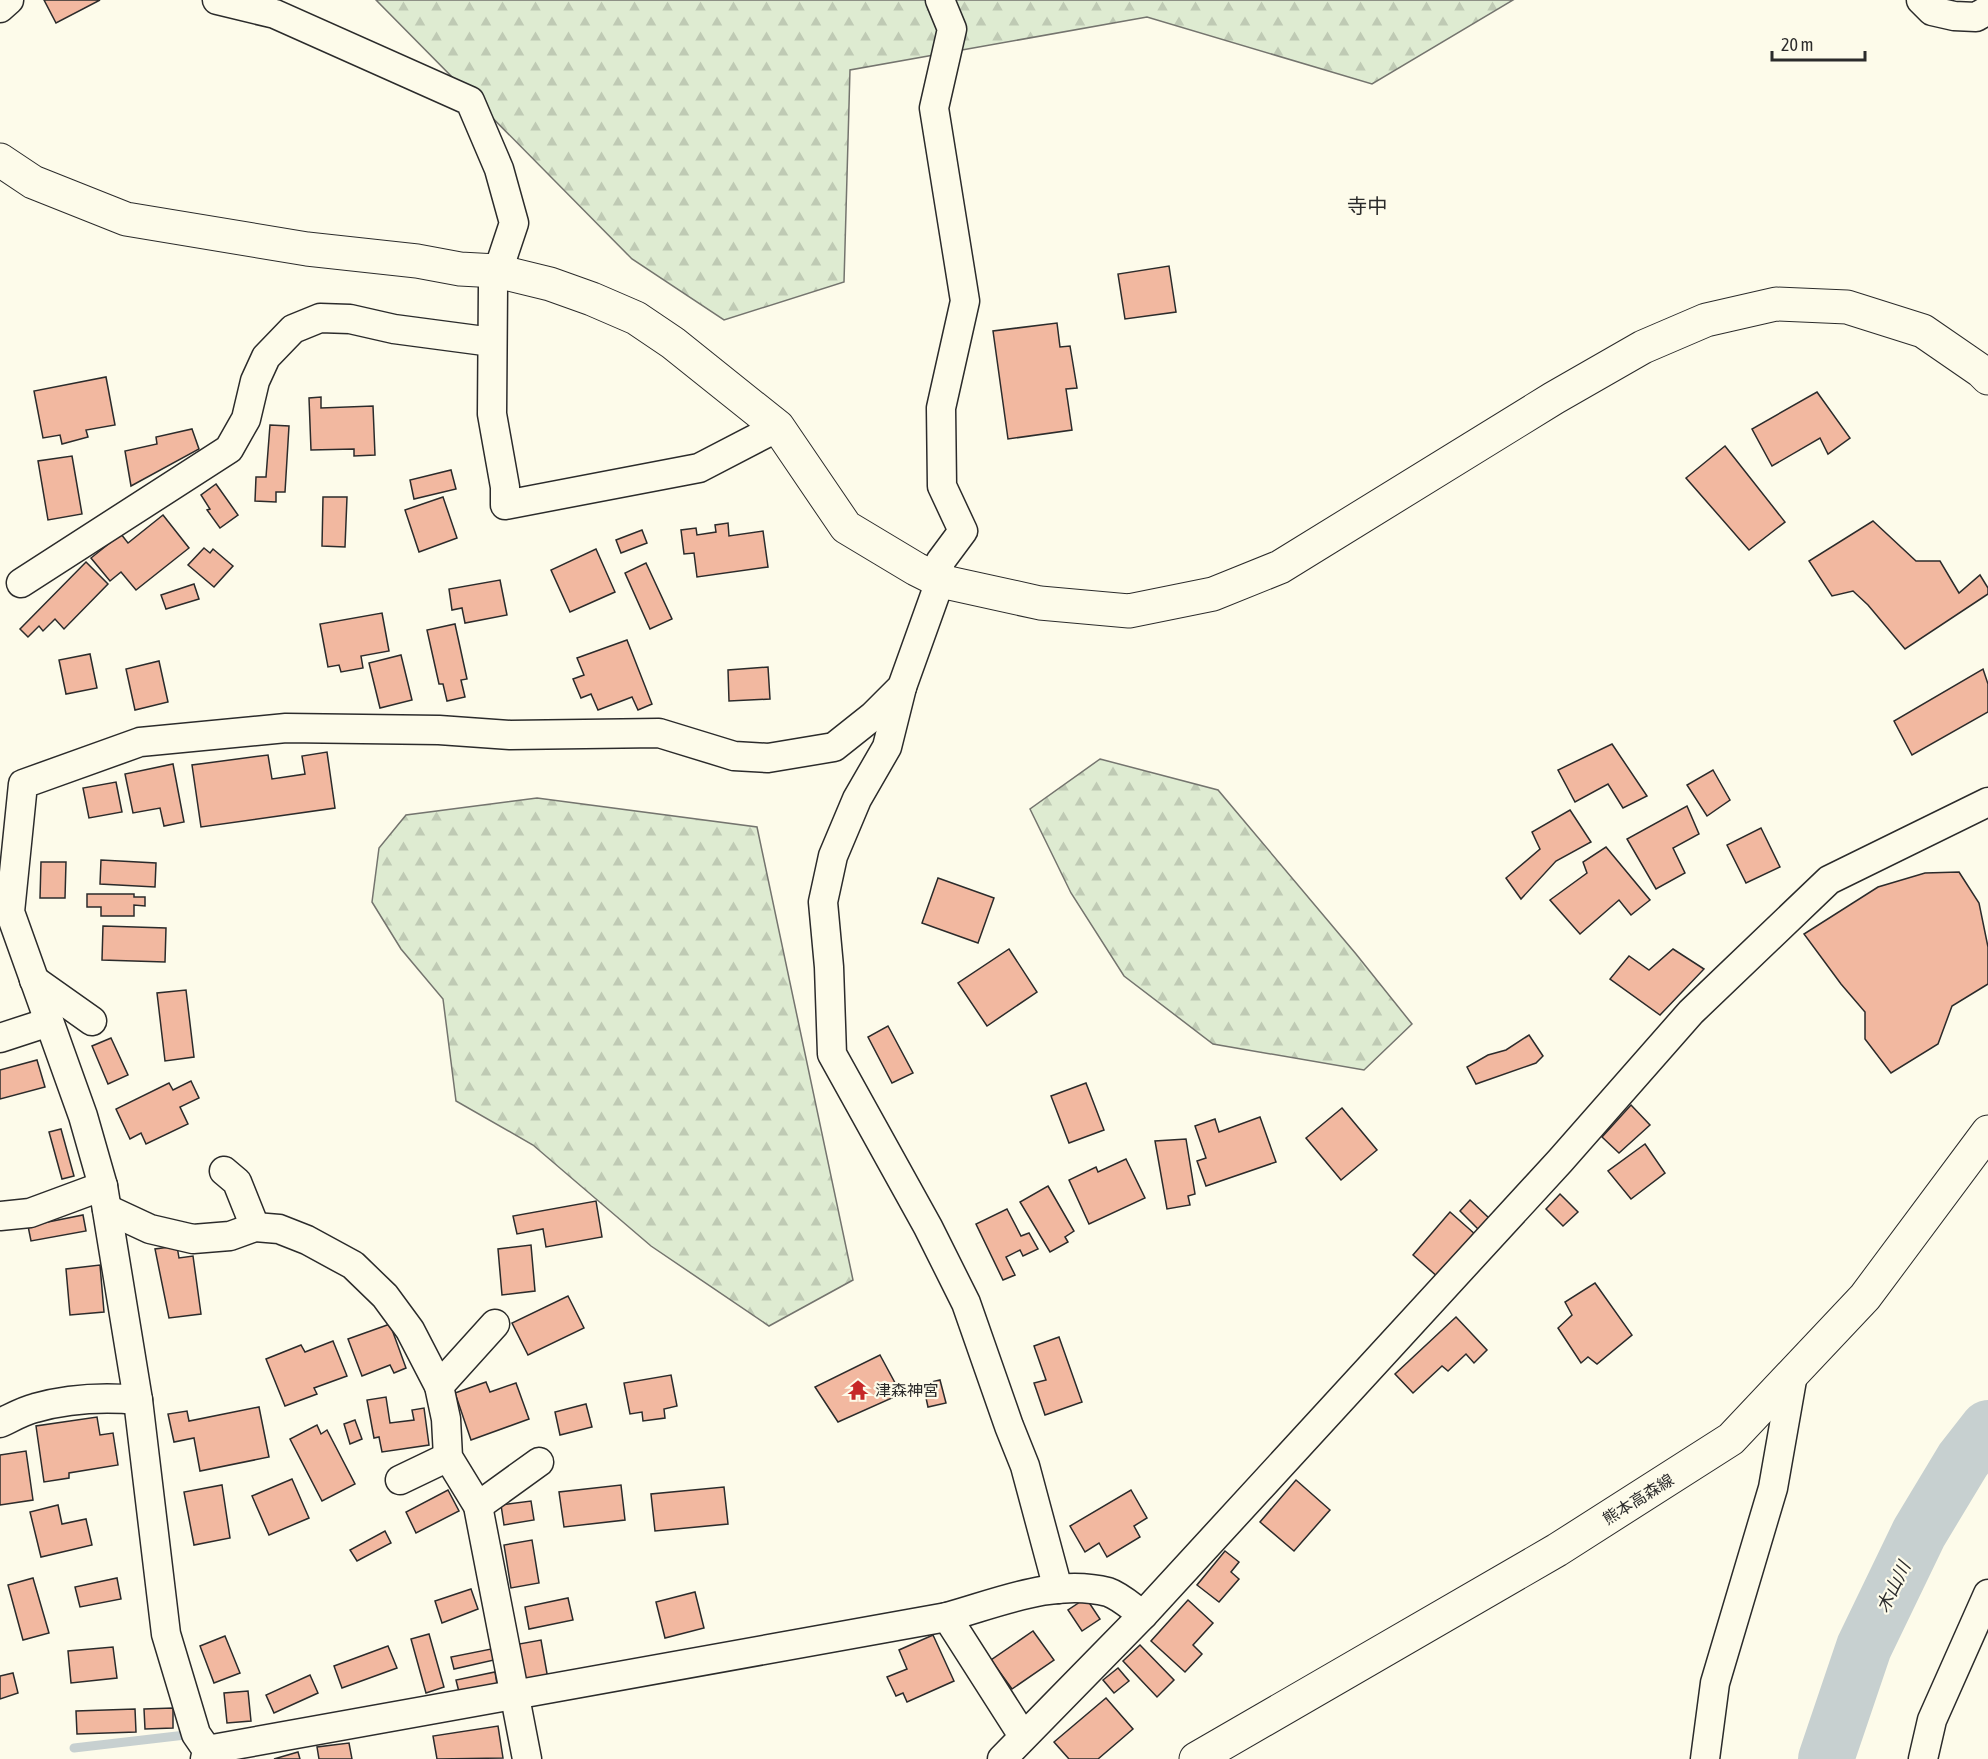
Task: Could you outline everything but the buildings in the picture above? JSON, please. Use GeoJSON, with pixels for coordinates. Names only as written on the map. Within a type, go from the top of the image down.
{"type":"FeatureCollection","features":[{"type":"Feature","properties":{"kind":"street"},"geometry":{"type":"LineString","coordinates":[[0,8],[9,0]]}},
{"type":"Feature","properties":{"kind":"street"},"geometry":{"type":"LineString","coordinates":[[217,0],[275,14],[470,101],[499,169],[514,223],[492,286],[492,414],[505,487],[505,505],[699,468],[778,427]]}},
{"type":"Feature","properties":{"kind":"street"},"geometry":{"type":"LineString","coordinates":[[940,0],[952,29],[934,108],[965,301],[941,408],[942,486],[963,531],[940,562],[940,580],[903,687],[887,747],[857,799],[833,856],[823,902],[829,968],[832,1054],[928,1227],[966,1303],[1025,1466],[1058,1589]]}},
{"type":"Feature","properties":{"kind":"street"},"geometry":{"type":"LineString","coordinates":[[1921,0],[1932,11],[1954,16],[1976,17],[1988,10]]}},
{"type":"Feature","properties":{"kind":"street"},"geometry":{"type":"LineString","coordinates":[[0,160],[33,182],[126,219],[307,249],[417,261],[460,269],[497,271],[550,284],[636,318],[673,344],[778,427],[846,527],[916,570],[940,580],[1040,603],[1129,611],[1214,594],[1280,567],[1554,398],[1643,347],[1706,320],[1776,304],[1847,307],[1923,331],[1988,378]]}},
{"type":"Feature","properties":{"kind":"street"},"geometry":{"type":"LineString","coordinates":[[21,583],[230,449],[246,419],[255,381],[266,357],[293,329],[320,318],[350,319],[394,329],[492,342]]}},
{"type":"Feature","properties":{"kind":"street"},"geometry":{"type":"LineString","coordinates":[[903,687],[873,716],[834,747],[768,758],[734,756],[659,733],[510,735],[439,730],[286,728],[140,742],[23,784],[11,792],[5,914],[34,980],[83,1116],[105,1198],[138,1400],[166,1634],[196,1734],[206,1754],[515,1693],[947,1617],[1045,1590],[1081,1588],[1110,1593],[1143,1615]]}},
{"type":"Feature","properties":{"kind":"street"},"geometry":{"type":"LineString","coordinates":[[1002,1759],[1143,1615],[1560,1161],[1691,1012],[1829,880],[1988,802]]}},
{"type":"Feature","properties":{"kind":"street"},"geometry":{"type":"LineString","coordinates":[[34,980],[92,1021]]}},
{"type":"Feature","properties":{"kind":"street"},"geometry":{"type":"LineString","coordinates":[[0,1038],[49,1022]]}},
{"type":"Feature","properties":{"kind":"street","name":"熊本高森線"},"geometry":{"type":"LineString","coordinates":[[1196,1759],[1557,1550],[1731,1439],[1865,1297],[1988,1132]]}},
{"type":"Feature","properties":{"kind":"street"},"geometry":{"type":"LineString","coordinates":[[224,1171],[237,1182],[255,1227]]}},
{"type":"Feature","properties":{"kind":"street"},"geometry":{"type":"LineString","coordinates":[[0,1216],[30,1213],[105,1198],[150,1229],[193,1239],[230,1236],[255,1227],[279,1229],[307,1240],[353,1265],[385,1296],[410,1330],[439,1386],[446,1419],[448,1457],[478,1506],[527,1759]]}},
{"type":"Feature","properties":{"kind":"street"},"geometry":{"type":"LineString","coordinates":[[439,1386],[495,1324]]}},
{"type":"Feature","properties":{"kind":"street"},"geometry":{"type":"LineString","coordinates":[[1705,1759],[1715,1683],[1773,1488],[1793,1374]]}},
{"type":"Feature","properties":{"kind":"street"},"geometry":{"type":"LineString","coordinates":[[0,1423],[33,1408],[60,1403],[113,1398],[138,1400]]}},
{"type":"Feature","properties":{"kind":"street"},"geometry":{"type":"LineString","coordinates":[[400,1480],[448,1457]]}},
{"type":"Feature","properties":{"kind":"street"},"geometry":{"type":"LineString","coordinates":[[478,1506],[539,1462]]}},
{"type":"Feature","properties":{"kind":"street"},"geometry":{"type":"LineString","coordinates":[[1923,1759],[1932,1720],[1988,1594]]}},
{"type":"Feature","properties":{"kind":"street"},"geometry":{"type":"LineString","coordinates":[[947,1617],[1023,1736]]}},
{"type":"Feature","properties":{"kind":"green space"},"geometry":{"type":"Polygon","coordinates":[[[376,0],[1513,0],[1372,84],[1147,17],[850,70],[844,282],[724,320],[632,259],[376,0]]]}},
{"type":"Feature","properties":{"kind":"green space"},"geometry":{"type":"Polygon","coordinates":[[[1100,759],[1218,790],[1412,1024],[1364,1070],[1213,1044],[1124,976],[1071,893],[1030,809],[1100,759]]]}},
{"type":"Feature","properties":{"kind":"green space"},"geometry":{"type":"Polygon","coordinates":[[[537,798],[757,827],[853,1280],[769,1326],[651,1246],[533,1145],[456,1101],[443,999],[401,949],[372,902],[379,848],[406,815],[537,798]]]}},
{"type":"Feature","properties":{"kind":"waterway","name":"木山川"},"geometry":{"type":"LineString","coordinates":[[1826,1759],[1864,1647],[1919,1533],[1963,1460],[1988,1428]]}},
{"type":"Feature","properties":{"kind":"waterway"},"geometry":{"type":"LineString","coordinates":[[74,1748],[194,1734]]}},
{"type":"Feature","properties":{"kind":"place","name":"津森神宮"},"geometry":{"type":"Point","coordinates":[858,1390]}},
{"type":"Feature","properties":{"kind":"district","name":"寺中"},"geometry":{"type":"Point","coordinates":[1367,205]}}]}
